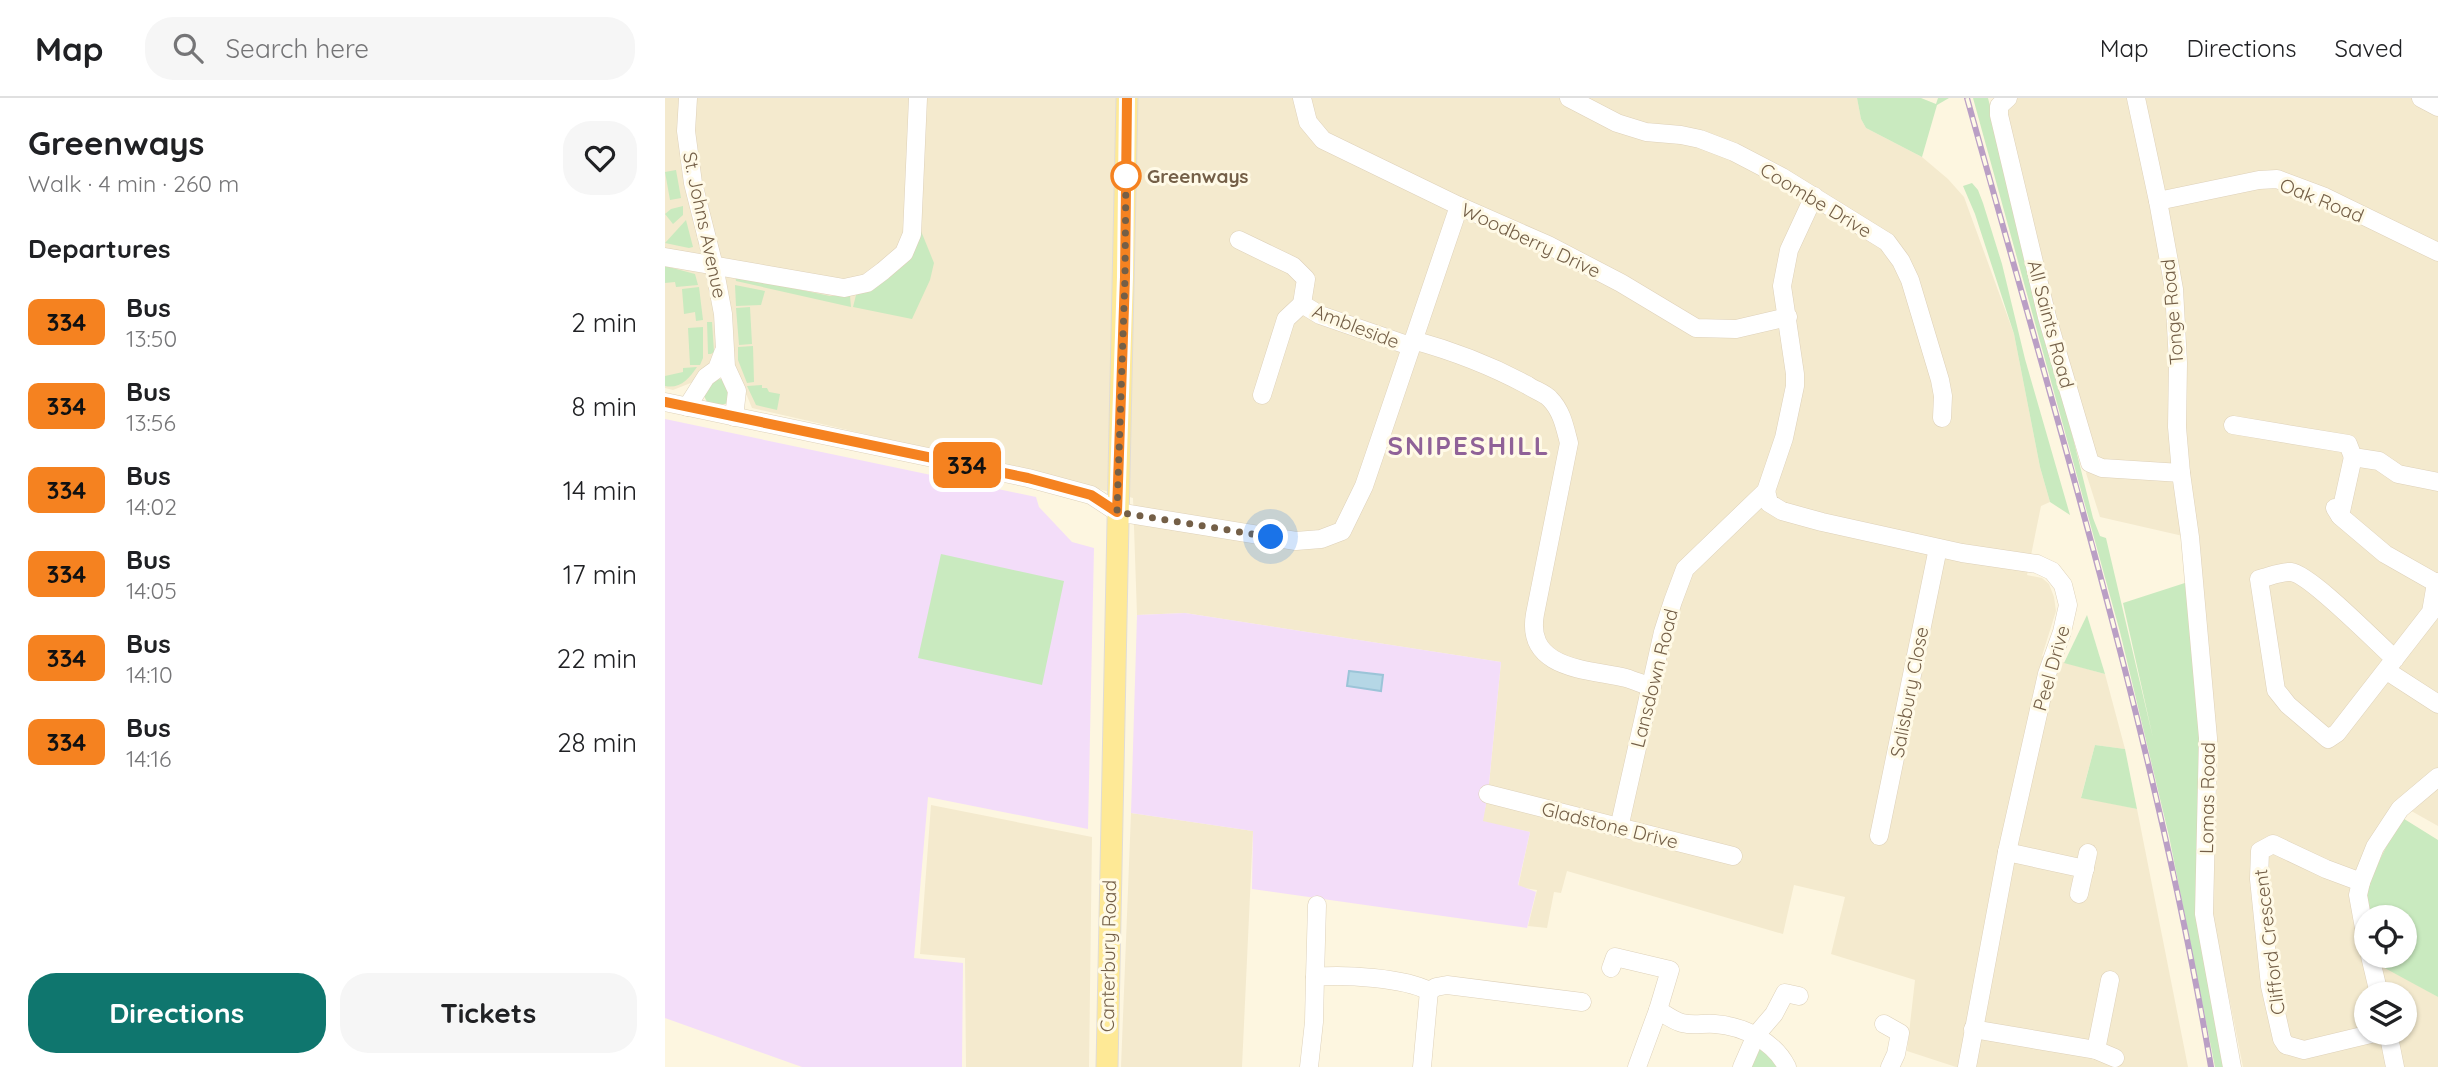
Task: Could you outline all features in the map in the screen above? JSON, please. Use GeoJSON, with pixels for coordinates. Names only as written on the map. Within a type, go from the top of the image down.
{"type":"FeatureCollection","features":[{"type":"Feature","properties":{"kind":"main road"},"geometry":{"type":"LineString","coordinates":[[1117,512],[1125,277],[1127,98]]}},
{"type":"Feature","properties":{"kind":"main road","name":"Canterbury Road"},"geometry":{"type":"LineString","coordinates":[[1107,1067],[1117,512]]}},
{"type":"Feature","properties":{"kind":"street","name":"St. Johns Avenue"},"geometry":{"type":"LineString","coordinates":[[688,98],[686,131],[693,183],[723,314],[723,353],[737,391],[734,417]]}},
{"type":"Feature","properties":{"kind":"street"},"geometry":{"type":"LineString","coordinates":[[665,257],[844,288],[867,283],[904,253],[912,234],[918,98]]}},
{"type":"Feature","properties":{"kind":"street","name":"Woodberry Drive"},"geometry":{"type":"LineString","coordinates":[[1302,98],[1308,122],[1323,140],[1572,258],[1621,283],[1696,328],[1744,328],[1788,317]]}},
{"type":"Feature","properties":{"kind":"street","name":"Coombe Drive"},"geometry":{"type":"LineString","coordinates":[[1569,98],[1617,123],[1646,132],[1681,135],[1727,149],[1782,177],[1887,242],[1901,261],[1910,280],[1940,380],[1943,396],[1942,418]]}},
{"type":"Feature","properties":{"kind":"street","name":"All Saints Road"},"geometry":{"type":"LineString","coordinates":[[2008,98],[1999,106],[1999,115],[2047,317],[2090,463],[2102,468],[2181,473]]}},
{"type":"Feature","properties":{"kind":"street","name":"Tonge Road"},"geometry":{"type":"LineString","coordinates":[[2136,98],[2174,289],[2178,363],[2177,427],[2189,528]]}},
{"type":"Feature","properties":{"kind":"street"},"geometry":{"type":"LineString","coordinates":[[2421,98],[2438,107]]}},
{"type":"Feature","properties":{"kind":"street","name":"Oak Road"},"geometry":{"type":"LineString","coordinates":[[2158,201],[2247,182],[2277,180],[2325,197],[2438,252]]}},
{"type":"Feature","properties":{"kind":"street","name":"Lansdown Road"},"geometry":{"type":"LineString","coordinates":[[1619,828],[1663,632],[1685,569],[1766,491],[1784,438],[1795,386],[1782,286],[1793,237],[1814,196]]}},
{"type":"Feature","properties":{"kind":"street"},"geometry":{"type":"LineString","coordinates":[[665,402],[1028,478],[1091,495],[1117,512],[1296,541],[1321,539],[1342,531],[1364,486],[1459,206]]}},
{"type":"Feature","properties":{"kind":"street","name":"Ambleside"},"geometry":{"type":"LineString","coordinates":[[1239,240],[1293,265],[1306,279],[1302,304],[1286,319],[1262,395]]}},
{"type":"Feature","properties":{"kind":"street","name":"Ambleside"},"geometry":{"type":"LineString","coordinates":[[1302,304],[1320,315],[1411,343],[1458,352],[1496,368],[1550,398],[1562,416],[1569,443],[1533,624],[1535,636],[1541,650],[1559,663],[1652,687]]}},
{"type":"Feature","properties":{"kind":"street"},"geometry":{"type":"LineString","coordinates":[[687,407],[706,377],[717,369],[723,353]]}},
{"type":"Feature","properties":{"kind":"street"},"geometry":{"type":"LineString","coordinates":[[2233,425],[2348,444],[2353,457],[2338,512],[2385,554],[2437,582],[2431,612],[2417,633],[2391,665],[2337,733],[2329,739],[2288,705],[2276,690],[2259,579],[2291,572],[2315,587],[2391,665],[2438,704]]}},
{"type":"Feature","properties":{"kind":"street"},"geometry":{"type":"LineString","coordinates":[[2353,457],[2379,461],[2398,474],[2438,482]]}},
{"type":"Feature","properties":{"kind":"street","name":"Peel Drive"},"geometry":{"type":"LineString","coordinates":[[1766,491],[1769,503],[1782,511],[1938,548],[1992,559],[2037,564],[2052,571],[2063,584],[2069,605],[2047,674],[2007,852],[1967,1067]]}},
{"type":"Feature","properties":{"kind":"street","name":"Lomas Road"},"geometry":{"type":"LineString","coordinates":[[2189,528],[2208,738],[2204,914],[2232,1067]]}},
{"type":"Feature","properties":{"kind":"street","name":"Salisbury Close"},"geometry":{"type":"LineString","coordinates":[[1879,836],[1938,548]]}},
{"type":"Feature","properties":{"kind":"street"},"geometry":{"type":"LineString","coordinates":[[2360,905],[2358,895],[2361,882],[2375,847],[2400,809],[2438,777]]}},
{"type":"Feature","properties":{"kind":"street","name":"Gladstone Drive"},"geometry":{"type":"LineString","coordinates":[[1488,794],[1733,856]]}},
{"type":"Feature","properties":{"kind":"street","name":"Clifford Crescent"},"geometry":{"type":"LineString","coordinates":[[2354,1038],[2304,1050],[2286,1045],[2282,1039],[2270,986],[2260,888],[2260,851],[2273,844],[2361,882]]}},
{"type":"Feature","properties":{"kind":"street"},"geometry":{"type":"LineString","coordinates":[[2007,852],[2086,861],[2079,894]]}},
{"type":"Feature","properties":{"kind":"street"},"geometry":{"type":"LineString","coordinates":[[1309,1067],[1314,1022],[1317,905]]}},
{"type":"Feature","properties":{"kind":"street"},"geometry":{"type":"LineString","coordinates":[[1611,968],[1615,957],[1670,970],[1637,1067]]}},
{"type":"Feature","properties":{"kind":"street"},"geometry":{"type":"LineString","coordinates":[[1315,977],[1338,975],[1382,979],[1422,987],[1429,992]]}},
{"type":"Feature","properties":{"kind":"street"},"geometry":{"type":"LineString","coordinates":[[1422,1067],[1429,992],[1436,987],[1447,985],[1583,1003]]}},
{"type":"Feature","properties":{"kind":"street"},"geometry":{"type":"LineString","coordinates":[[2097,1050],[2103,987]]}},
{"type":"Feature","properties":{"kind":"street"},"geometry":{"type":"LineString","coordinates":[[1742,1067],[1756,1035],[1774,1014],[1785,993],[1799,996]]}},
{"type":"Feature","properties":{"kind":"street"},"geometry":{"type":"LineString","coordinates":[[1658,1010],[1678,1022],[1695,1025],[1722,1024],[1756,1035],[1773,1049],[1787,1067]]}},
{"type":"Feature","properties":{"kind":"street"},"geometry":{"type":"LineString","coordinates":[[1884,1024],[1900,1033],[1891,1067]]}},
{"type":"Feature","properties":{"kind":"street"},"geometry":{"type":"LineString","coordinates":[[1973,1028],[2097,1050],[2115,1058]]}},
{"type":"Feature","properties":{"kind":"street"},"geometry":{"type":"LineString","coordinates":[[2390,1045],[2394,1065]]}},
{"type":"Feature","properties":{"kind":"shaded area"},"geometry":{"type":"Polygon","coordinates":[[[665,98],[1857,98],[1861,119],[1866,128],[1922,157],[1964,197],[2014,334],[2040,467],[2050,502],[2041,506],[2027,575],[2042,578],[2049,584],[2054,597],[2056,611],[2042,656],[2105,674],[2125,749],[2095,745],[2081,797],[2137,809],[2188,1067],[1956,1067],[1907,1051],[1915,980],[1831,954],[1845,897],[1794,885],[1783,934],[1567,871],[1561,893],[1554,892],[1547,928],[1528,926],[1537,890],[1518,887],[1530,832],[1482,822],[1488,794],[1501,662],[1185,613],[1137,615],[1133,498],[752,408],[732,375],[698,380],[673,390],[665,388],[665,98]]]}},
{"type":"Feature","properties":{"kind":"shaded area"},"geometry":{"type":"Polygon","coordinates":[[[2002,98],[2438,98],[2438,826],[2406,808],[2370,905],[2354,905],[2354,968],[2387,968],[2412,982],[2354,982],[2354,1045],[2417,1045],[2417,985],[2438,997],[2438,1067],[2243,1067],[2212,911],[2218,751],[2196,539],[2100,517],[2086,473],[2096,458],[2054,313],[2002,98]]]}},
{"type":"Feature","properties":{"kind":"shaded area"},"geometry":{"type":"Polygon","coordinates":[[[665,419],[1036,497],[1039,507],[1072,542],[1094,548],[1088,829],[928,797],[914,958],[963,963],[962,1067],[802,1067],[665,1018],[665,419]]]}},
{"type":"Feature","properties":{"kind":"shaded area"},"geometry":{"type":"Polygon","coordinates":[[[1185,613],[1501,662],[1483,821],[1530,832],[1518,885],[1536,892],[1527,928],[1252,889],[1253,831],[1131,813],[1137,615],[1185,613]]]}},
{"type":"Feature","properties":{"kind":"shaded area"},"geometry":{"type":"Polygon","coordinates":[[[931,805],[1092,837],[1089,1067],[966,1067],[965,958],[920,954],[931,805]]]}},
{"type":"Feature","properties":{"kind":"shaded area"},"geometry":{"type":"Polygon","coordinates":[[[1131,813],[1253,831],[1242,1067],[1121,1067],[1131,813]]]}},
{"type":"Feature","properties":{"kind":"green space"},"geometry":{"type":"Polygon","coordinates":[[[1857,98],[1921,98],[1936,104],[1938,98],[1949,98],[1937,105],[1922,157],[1866,128],[1861,119],[1857,98]]]}},
{"type":"Feature","properties":{"kind":"green space"},"geometry":{"type":"Polygon","coordinates":[[[1973,98],[1988,98],[2093,518],[2100,536],[2106,538],[2153,738],[2123,603],[2191,581],[2205,758],[2197,915],[2228,1067],[2215,1067],[2169,836],[2120,632],[1973,98]]]}},
{"type":"Feature","properties":{"kind":"green space"},"geometry":{"type":"Polygon","coordinates":[[[676,170],[681,198],[670,200],[665,172],[676,170]]]}},
{"type":"Feature","properties":{"kind":"green space"},"geometry":{"type":"Polygon","coordinates":[[[1972,183],[1983,203],[2002,264],[2025,359],[2070,515],[2050,502],[2040,467],[2014,334],[1975,214],[1963,186],[1972,183]]]}},
{"type":"Feature","properties":{"kind":"green space"},"geometry":{"type":"Polygon","coordinates":[[[683,206],[683,215],[673,224],[665,214],[671,209],[683,206]]]}},
{"type":"Feature","properties":{"kind":"green space"},"geometry":{"type":"Polygon","coordinates":[[[686,220],[693,247],[665,243],[686,220]]]}},
{"type":"Feature","properties":{"kind":"green space"},"geometry":{"type":"Polygon","coordinates":[[[921,231],[934,263],[930,280],[912,319],[853,307],[856,295],[879,284],[921,231]]]}},
{"type":"Feature","properties":{"kind":"green space"},"geometry":{"type":"Polygon","coordinates":[[[665,266],[695,274],[698,285],[676,287],[675,282],[665,283],[665,266]]]}},
{"type":"Feature","properties":{"kind":"green space"},"geometry":{"type":"Polygon","coordinates":[[[735,276],[830,296],[850,296],[851,307],[736,281],[735,276]]]}},
{"type":"Feature","properties":{"kind":"green space"},"geometry":{"type":"Polygon","coordinates":[[[735,285],[765,291],[761,305],[736,306],[735,285]]]}},
{"type":"Feature","properties":{"kind":"green space"},"geometry":{"type":"Polygon","coordinates":[[[699,287],[703,320],[696,321],[695,312],[684,314],[682,289],[699,287]]]}},
{"type":"Feature","properties":{"kind":"green space"},"geometry":{"type":"Polygon","coordinates":[[[750,307],[752,344],[739,345],[736,308],[750,307]]]}},
{"type":"Feature","properties":{"kind":"green space"},"geometry":{"type":"Polygon","coordinates":[[[707,322],[712,322],[714,352],[711,354],[708,354],[707,322]]]}},
{"type":"Feature","properties":{"kind":"green space"},"geometry":{"type":"Polygon","coordinates":[[[703,327],[703,358],[700,365],[690,365],[688,328],[703,327]]]}},
{"type":"Feature","properties":{"kind":"green space"},"geometry":{"type":"Polygon","coordinates":[[[753,346],[754,382],[747,383],[738,360],[738,347],[753,346]]]}},
{"type":"Feature","properties":{"kind":"green space"},"geometry":{"type":"Polygon","coordinates":[[[697,367],[684,382],[665,386],[665,376],[683,372],[683,368],[697,367]]]}},
{"type":"Feature","properties":{"kind":"green space"},"geometry":{"type":"Polygon","coordinates":[[[722,379],[730,385],[729,403],[720,405],[707,402],[703,394],[711,380],[722,379]]]}},
{"type":"Feature","properties":{"kind":"green space"},"geometry":{"type":"Polygon","coordinates":[[[762,385],[762,388],[767,388],[769,392],[780,394],[777,410],[756,405],[747,386],[762,385]]]}},
{"type":"Feature","properties":{"kind":"green space"},"geometry":{"type":"Polygon","coordinates":[[[941,554],[1064,581],[1042,685],[918,658],[941,554]]]}},
{"type":"Feature","properties":{"kind":"green space"},"geometry":{"type":"Polygon","coordinates":[[[2087,615],[2105,674],[2064,663],[2087,615]]]}},
{"type":"Feature","properties":{"kind":"green space"},"geometry":{"type":"Polygon","coordinates":[[[2095,745],[2125,749],[2137,809],[2081,798],[2095,745]]]}},
{"type":"Feature","properties":{"kind":"green space"},"geometry":{"type":"Polygon","coordinates":[[[2401,817],[2438,840],[2438,997],[2417,986],[2417,982],[2410,982],[2385,968],[2417,968],[2417,905],[2368,905],[2365,890],[2401,817]]]}},
{"type":"Feature","properties":{"kind":"green space"},"geometry":{"type":"Polygon","coordinates":[[[1757,1048],[1765,1051],[1778,1067],[1751,1067],[1757,1048]]]}},
{"type":"Feature","properties":{"kind":"water"},"geometry":{"type":"Polygon","coordinates":[[[1349,671],[1383,675],[1381,691],[1347,686],[1349,671]]]}},
{"type":"Feature","properties":{"kind":"railway"},"geometry":{"type":"LineString","coordinates":[[1967,98],[2069,459],[2133,700],[2188,944],[2211,1067]]}},
{"type":"Feature","properties":{"kind":"bus line","name":"334"},"geometry":{"type":"LineString","coordinates":[[665,402],[1028,478],[1091,495],[1117,512],[1125,277],[1127,98]]}},
{"type":"Feature","properties":{"kind":"place","name":"Greenways"},"geometry":{"type":"Point","coordinates":[1126,176]}},
{"type":"Feature","properties":{"kind":"district","name":"SNIPESHILL"},"geometry":{"type":"Point","coordinates":[1469,445]}},
{"type":"Feature","properties":{"kind":"route"},"geometry":{"type":"LineString","coordinates":[[1126,176],[1126,173],[1117,512],[1271,537]]}}]}
